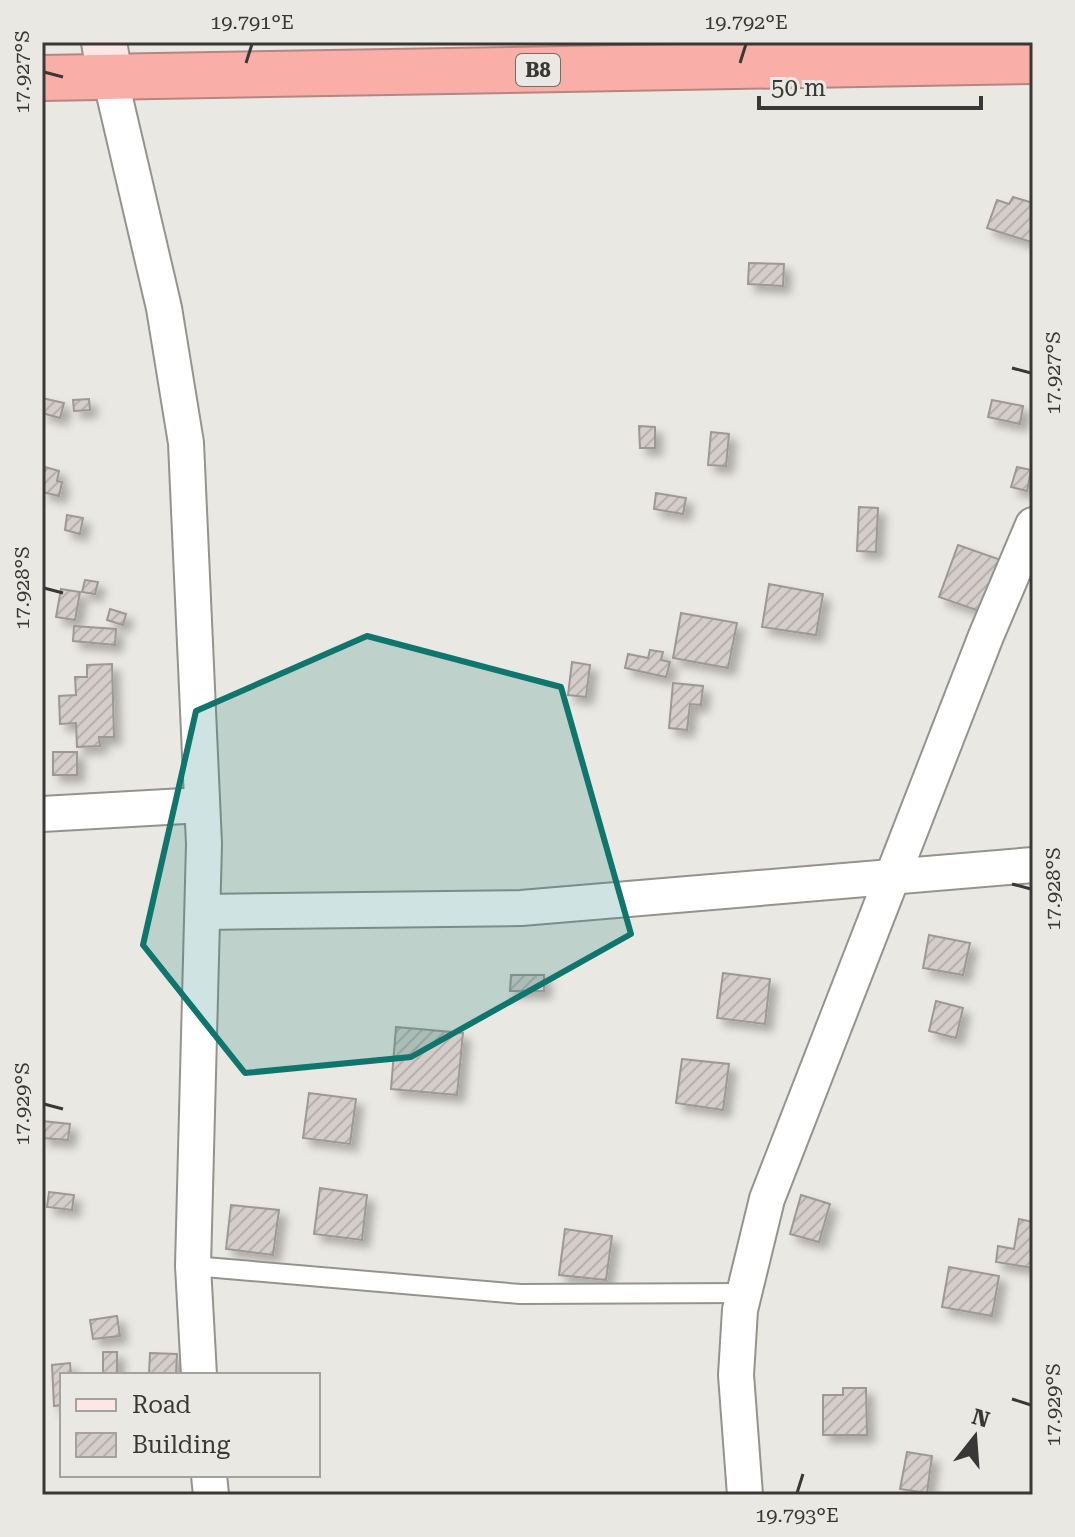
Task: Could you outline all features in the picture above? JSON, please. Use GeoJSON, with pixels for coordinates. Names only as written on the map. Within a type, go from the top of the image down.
{"type":"FeatureCollection","features":[{"type":"Feature","properties":{"kind":"highway","name":"B8"},"geometry":{"type":"LineString","coordinates":[[42,78],[107,60],[1033,61]]}},
{"type":"Feature","properties":{"kind":"street"},"geometry":{"type":"LineString","coordinates":[[107,60],[164,308],[186,443],[202,805],[203,912],[193,1266],[199,1373]]}},
{"type":"Feature","properties":{"kind":"street"},"geometry":{"type":"LineString","coordinates":[[745,1495],[736,1375],[742,1293],[767,1199],[890,878],[1033,525]]}},
{"type":"Feature","properties":{"kind":"street"},"geometry":{"type":"LineString","coordinates":[[42,814],[202,805]]}},
{"type":"Feature","properties":{"kind":"street"},"geometry":{"type":"LineString","coordinates":[[203,912],[521,908],[1033,865]]}},
{"type":"Feature","properties":{"kind":"lane"},"geometry":{"type":"LineString","coordinates":[[193,1266],[520,1294],[742,1293]]}},
{"type":"Feature","properties":{"kind":"highlighted area"},"geometry":{"type":"Polygon","coordinates":[[[367,636],[561,687],[631,934],[411,1057],[245,1073],[143,945],[196,711],[367,636]]]}},
{"type":"Feature","properties":{"kind":"building"},"geometry":{"type":"Polygon","coordinates":[[[1013,197],[1033,203],[1031,242],[987,228],[997,200],[1009,204],[1013,197]]]}},
{"type":"Feature","properties":{"kind":"building"},"geometry":{"type":"Polygon","coordinates":[[[749,263],[784,264],[783,286],[748,284],[749,263]]]}},
{"type":"Feature","properties":{"kind":"building"},"geometry":{"type":"Polygon","coordinates":[[[42,398],[64,403],[60,418],[42,413],[42,398]]]}},
{"type":"Feature","properties":{"kind":"building"},"geometry":{"type":"Polygon","coordinates":[[[89,399],[90,410],[74,411],[73,400],[89,399]]]}},
{"type":"Feature","properties":{"kind":"building"},"geometry":{"type":"Polygon","coordinates":[[[992,400],[1023,406],[1020,424],[988,417],[992,400]]]}},
{"type":"Feature","properties":{"kind":"building"},"geometry":{"type":"Polygon","coordinates":[[[639,426],[655,427],[655,448],[640,448],[639,426]]]}},
{"type":"Feature","properties":{"kind":"building"},"geometry":{"type":"Polygon","coordinates":[[[711,432],[729,434],[726,466],[708,465],[711,432]]]}},
{"type":"Feature","properties":{"kind":"building"},"geometry":{"type":"Polygon","coordinates":[[[45,467],[59,471],[57,481],[62,482],[59,496],[42,492],[45,467]]]}},
{"type":"Feature","properties":{"kind":"building"},"geometry":{"type":"Polygon","coordinates":[[[1017,467],[1031,470],[1027,491],[1011,487],[1017,467]]]}},
{"type":"Feature","properties":{"kind":"building"},"geometry":{"type":"Polygon","coordinates":[[[656,493],[686,498],[683,514],[654,509],[656,493]]]}},
{"type":"Feature","properties":{"kind":"building"},"geometry":{"type":"Polygon","coordinates":[[[859,507],[878,508],[876,552],[857,551],[859,507]]]}},
{"type":"Feature","properties":{"kind":"building"},"geometry":{"type":"Polygon","coordinates":[[[67,515],[83,518],[80,534],[65,530],[67,515]]]}},
{"type":"Feature","properties":{"kind":"building"},"geometry":{"type":"Polygon","coordinates":[[[958,545],[1001,560],[982,612],[939,597],[958,545]]]}},
{"type":"Feature","properties":{"kind":"building"},"geometry":{"type":"Polygon","coordinates":[[[85,580],[98,582],[95,594],[82,592],[85,580]]]}},
{"type":"Feature","properties":{"kind":"building"},"geometry":{"type":"Polygon","coordinates":[[[769,584],[823,594],[816,635],[762,627],[769,584]]]}},
{"type":"Feature","properties":{"kind":"building"},"geometry":{"type":"Polygon","coordinates":[[[61,589],[80,592],[75,620],[56,617],[61,589]]]}},
{"type":"Feature","properties":{"kind":"building"},"geometry":{"type":"Polygon","coordinates":[[[110,609],[126,614],[123,625],[107,620],[110,609]]]}},
{"type":"Feature","properties":{"kind":"building"},"geometry":{"type":"Polygon","coordinates":[[[681,613],[737,623],[728,668],[673,658],[681,613]]]}},
{"type":"Feature","properties":{"kind":"building"},"geometry":{"type":"Polygon","coordinates":[[[74,626],[116,629],[115,645],[73,641],[74,626]]]}},
{"type":"Feature","properties":{"kind":"building"},"geometry":{"type":"Polygon","coordinates":[[[650,650],[663,652],[661,660],[670,662],[666,677],[625,668],[628,654],[648,658],[650,650]]]}},
{"type":"Feature","properties":{"kind":"building"},"geometry":{"type":"Polygon","coordinates":[[[572,662],[590,665],[586,697],[568,695],[572,662]]]}},
{"type":"Feature","properties":{"kind":"building"},"geometry":{"type":"Polygon","coordinates":[[[112,664],[114,737],[99,737],[100,746],[77,747],[76,723],[60,724],[59,696],[76,695],[75,677],[87,677],[87,665],[112,664]]]}},
{"type":"Feature","properties":{"kind":"building"},"geometry":{"type":"Polygon","coordinates":[[[673,683],[703,686],[701,705],[690,704],[687,730],[669,728],[673,683]]]}},
{"type":"Feature","properties":{"kind":"building"},"geometry":{"type":"Polygon","coordinates":[[[53,752],[77,752],[77,775],[53,775],[53,752]]]}},
{"type":"Feature","properties":{"kind":"building"},"geometry":{"type":"Polygon","coordinates":[[[929,935],[970,943],[963,975],[923,968],[929,935]]]}},
{"type":"Feature","properties":{"kind":"building"},"geometry":{"type":"Polygon","coordinates":[[[723,973],[770,979],[765,1024],[717,1018],[723,973]]]}},
{"type":"Feature","properties":{"kind":"building"},"geometry":{"type":"Polygon","coordinates":[[[511,975],[544,975],[544,991],[510,991],[511,975]]]}},
{"type":"Feature","properties":{"kind":"building"},"geometry":{"type":"Polygon","coordinates":[[[936,1001],[963,1008],[956,1038],[929,1031],[936,1001]]]}},
{"type":"Feature","properties":{"kind":"building"},"geometry":{"type":"Polygon","coordinates":[[[396,1027],[463,1033],[457,1095],[391,1089],[396,1027]]]}},
{"type":"Feature","properties":{"kind":"building"},"geometry":{"type":"Polygon","coordinates":[[[682,1059],[729,1064],[723,1110],[676,1103],[682,1059]]]}},
{"type":"Feature","properties":{"kind":"building"},"geometry":{"type":"Polygon","coordinates":[[[309,1093],[356,1099],[350,1144],[303,1138],[309,1093]]]}},
{"type":"Feature","properties":{"kind":"building"},"geometry":{"type":"Polygon","coordinates":[[[42,1121],[70,1124],[68,1140],[42,1138],[42,1121]]]}},
{"type":"Feature","properties":{"kind":"building"},"geometry":{"type":"Polygon","coordinates":[[[320,1188],[367,1195],[362,1240],[314,1234],[320,1188]]]}},
{"type":"Feature","properties":{"kind":"building"},"geometry":{"type":"Polygon","coordinates":[[[49,1192],[74,1195],[72,1210],[47,1207],[49,1192]]]}},
{"type":"Feature","properties":{"kind":"building"},"geometry":{"type":"Polygon","coordinates":[[[801,1195],[830,1204],[819,1242],[790,1234],[801,1195]]]}},
{"type":"Feature","properties":{"kind":"building"},"geometry":{"type":"Polygon","coordinates":[[[231,1205],[279,1210],[273,1255],[226,1249],[231,1205]]]}},
{"type":"Feature","properties":{"kind":"building"},"geometry":{"type":"Polygon","coordinates":[[[1019,1219],[1033,1222],[1033,1268],[996,1262],[998,1246],[1014,1249],[1019,1219]]]}},
{"type":"Feature","properties":{"kind":"building"},"geometry":{"type":"Polygon","coordinates":[[[565,1229],[612,1236],[606,1280],[559,1275],[565,1229]]]}},
{"type":"Feature","properties":{"kind":"building"},"geometry":{"type":"Polygon","coordinates":[[[949,1267],[999,1276],[992,1316],[942,1307],[949,1267]]]}},
{"type":"Feature","properties":{"kind":"building"},"geometry":{"type":"Polygon","coordinates":[[[117,1316],[120,1336],[93,1339],[90,1320],[117,1316]]]}},
{"type":"Feature","properties":{"kind":"building"},"geometry":{"type":"Polygon","coordinates":[[[103,1352],[117,1352],[117,1373],[103,1373],[103,1352]]]}},
{"type":"Feature","properties":{"kind":"building"},"geometry":{"type":"Polygon","coordinates":[[[150,1353],[177,1354],[176,1373],[149,1373],[150,1353]]]}},
{"type":"Feature","properties":{"kind":"building"},"geometry":{"type":"Polygon","coordinates":[[[70,1363],[71,1373],[60,1373],[60,1405],[54,1406],[52,1365],[70,1363]]]}},
{"type":"Feature","properties":{"kind":"building"},"geometry":{"type":"Polygon","coordinates":[[[843,1388],[866,1388],[867,1435],[823,1435],[823,1395],[843,1395],[843,1388]]]}},
{"type":"Feature","properties":{"kind":"building"},"geometry":{"type":"Polygon","coordinates":[[[907,1452],[932,1456],[927,1493],[900,1489],[907,1452]]]}}]}
